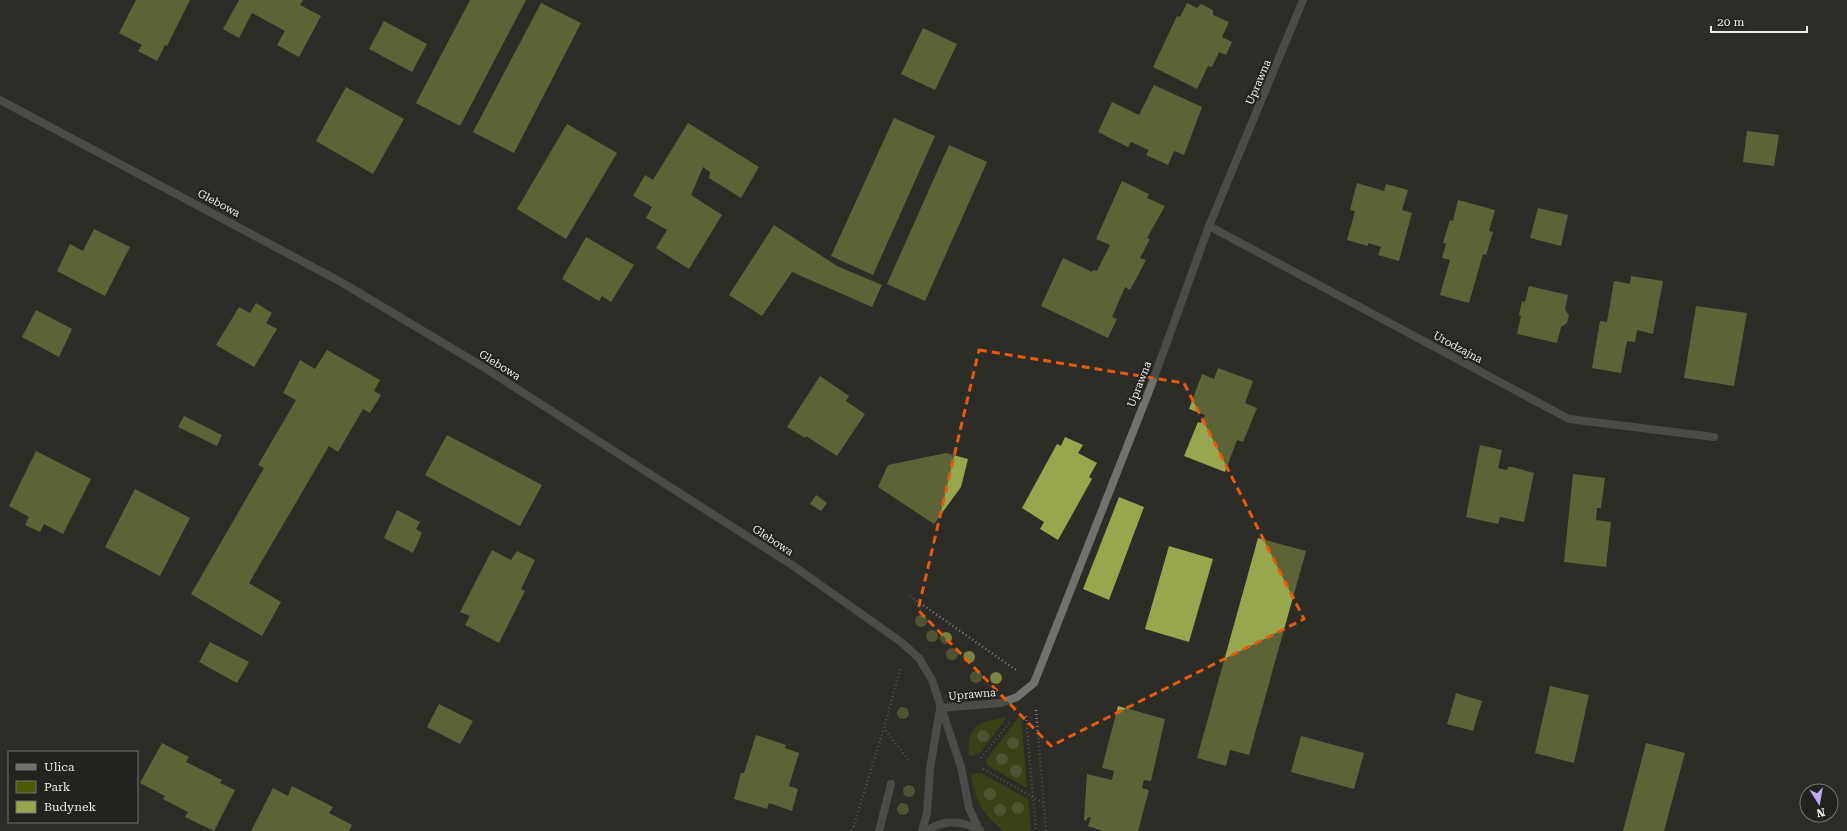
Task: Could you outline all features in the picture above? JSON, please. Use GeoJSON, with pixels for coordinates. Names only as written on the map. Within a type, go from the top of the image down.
{"type":"FeatureCollection","features":[{"type":"Feature","properties":{"kind":"street","name":"Uprawna"},"geometry":{"type":"LineString","coordinates":[[940,708],[1001,703],[1018,697],[1034,683],[1151,386],[1209,226],[1303,0]]}},
{"type":"Feature","properties":{"kind":"street","name":"Glebowa"},"geometry":{"type":"LineString","coordinates":[[0,100],[341,282],[480,365],[795,567],[901,642],[919,658],[932,680],[940,708],[961,767],[970,808],[979,830]]}},
{"type":"Feature","properties":{"kind":"street","name":"Urodzajna"},"geometry":{"type":"LineString","coordinates":[[1209,226],[1568,419],[1714,437]]}},
{"type":"Feature","properties":{"kind":"street","name":"Glebowa"},"geometry":{"type":"LineString","coordinates":[[922,831],[927,813],[930,769],[940,708]]}},
{"type":"Feature","properties":{"kind":"street"},"geometry":{"type":"LineString","coordinates":[[879,831],[891,784]]}},
{"type":"Feature","properties":{"kind":"street"},"geometry":{"type":"LineString","coordinates":[[927,831],[934,826],[949,822],[964,823],[979,830]]}},
{"type":"Feature","properties":{"kind":"path"},"geometry":{"type":"LineString","coordinates":[[852,831],[901,667]]}},
{"type":"Feature","properties":{"kind":"path"},"geometry":{"type":"LineString","coordinates":[[1034,683],[1026,714],[1036,831]]}},
{"type":"Feature","properties":{"kind":"path"},"geometry":{"type":"LineString","coordinates":[[884,728],[910,763]]}},
{"type":"Feature","properties":{"kind":"path"},"geometry":{"type":"LineString","coordinates":[[982,768],[1044,803]]}},
{"type":"Feature","properties":{"kind":"highlighted area"},"geometry":{"type":"Polygon","coordinates":[[[979,350],[1184,383],[1304,619],[1051,746],[918,610],[979,350]]]}},
{"type":"Feature","properties":{"kind":"green space"},"geometry":{"type":"Polygon","coordinates":[[[1021,714],[1027,788],[987,765],[986,760],[1021,714]]]}},
{"type":"Feature","properties":{"kind":"green space"},"geometry":{"type":"Polygon","coordinates":[[[1007,717],[979,754],[969,756],[970,737],[977,726],[982,723],[1007,717]]]}},
{"type":"Feature","properties":{"kind":"green space"},"geometry":{"type":"Polygon","coordinates":[[[981,773],[1028,799],[1031,831],[1002,831],[987,815],[976,796],[971,774],[981,773]]]}},
{"type":"Feature","properties":{"kind":"building"},"geometry":{"type":"Polygon","coordinates":[[[136,0],[190,0],[167,46],[165,45],[157,61],[138,51],[142,45],[119,33],[136,0]]]}},
{"type":"Feature","properties":{"kind":"building"},"geometry":{"type":"Polygon","coordinates":[[[239,0],[303,0],[300,5],[321,16],[299,57],[277,45],[285,31],[252,13],[239,38],[223,29],[239,0]]]}},
{"type":"Feature","properties":{"kind":"building"},"geometry":{"type":"Polygon","coordinates":[[[470,0],[526,0],[460,126],[416,103],[470,0]]]}},
{"type":"Feature","properties":{"kind":"building"},"geometry":{"type":"Polygon","coordinates":[[[541,3],[581,23],[514,153],[473,132],[541,3]]]}},
{"type":"Feature","properties":{"kind":"building"},"geometry":{"type":"Polygon","coordinates":[[[1187,3],[1197,8],[1201,4],[1213,10],[1213,15],[1229,22],[1222,37],[1232,42],[1226,55],[1219,52],[1212,67],[1208,66],[1197,89],[1153,67],[1177,16],[1180,17],[1187,3]]]}},
{"type":"Feature","properties":{"kind":"building"},"geometry":{"type":"Polygon","coordinates":[[[384,21],[427,44],[412,72],[369,49],[384,21]]]}},
{"type":"Feature","properties":{"kind":"building"},"geometry":{"type":"Polygon","coordinates":[[[923,28],[957,44],[935,90],[901,74],[923,28]]]}},
{"type":"Feature","properties":{"kind":"building"},"geometry":{"type":"Polygon","coordinates":[[[1154,85],[1202,107],[1184,155],[1174,151],[1168,165],[1146,155],[1149,150],[1131,142],[1128,147],[1098,132],[1112,102],[1139,115],[1154,85]]]}},
{"type":"Feature","properties":{"kind":"building"},"geometry":{"type":"Polygon","coordinates":[[[346,87],[404,119],[373,174],[316,141],[346,87]]]}},
{"type":"Feature","properties":{"kind":"building"},"geometry":{"type":"Polygon","coordinates":[[[894,118],[935,136],[873,275],[831,256],[894,118]]]}},
{"type":"Feature","properties":{"kind":"building"},"geometry":{"type":"Polygon","coordinates":[[[688,123],[759,167],[741,198],[709,178],[710,172],[703,167],[691,195],[722,215],[689,269],[656,248],[667,230],[646,218],[652,207],[633,196],[645,175],[653,180],[688,123]]]}},
{"type":"Feature","properties":{"kind":"building"},"geometry":{"type":"Polygon","coordinates":[[[567,124],[617,153],[566,239],[517,209],[567,124]]]}},
{"type":"Feature","properties":{"kind":"building"},"geometry":{"type":"Polygon","coordinates":[[[1747,131],[1779,135],[1774,166],[1743,162],[1747,131]]]}},
{"type":"Feature","properties":{"kind":"building"},"geometry":{"type":"Polygon","coordinates":[[[949,145],[987,162],[925,301],[887,284],[949,145]]]}},
{"type":"Feature","properties":{"kind":"building"},"geometry":{"type":"Polygon","coordinates":[[[1122,181],[1149,194],[1147,198],[1165,206],[1147,238],[1150,239],[1140,258],[1146,260],[1130,290],[1125,287],[1112,317],[1117,319],[1108,338],[1041,306],[1063,258],[1092,272],[1093,270],[1097,271],[1110,245],[1096,239],[1122,181]]]}},
{"type":"Feature","properties":{"kind":"building"},"geometry":{"type":"Polygon","coordinates":[[[1357,183],[1384,191],[1386,184],[1408,190],[1402,210],[1412,213],[1399,261],[1378,255],[1381,247],[1368,243],[1368,246],[1347,240],[1355,211],[1350,210],[1357,183]]]}},
{"type":"Feature","properties":{"kind":"building"},"geometry":{"type":"Polygon","coordinates":[[[1458,200],[1495,210],[1489,231],[1493,232],[1486,255],[1483,254],[1469,303],[1440,295],[1450,260],[1442,258],[1446,244],[1443,243],[1450,220],[1453,221],[1458,200]]]}},
{"type":"Feature","properties":{"kind":"building"},"geometry":{"type":"Polygon","coordinates":[[[1538,208],[1568,215],[1561,246],[1530,238],[1538,208]]]}},
{"type":"Feature","properties":{"kind":"building"},"geometry":{"type":"Polygon","coordinates":[[[774,225],[837,266],[882,285],[872,307],[792,272],[762,316],[729,295],[774,225]]]}},
{"type":"Feature","properties":{"kind":"building"},"geometry":{"type":"Polygon","coordinates":[[[94,229],[130,247],[105,296],[57,271],[70,244],[83,251],[94,229]]]}},
{"type":"Feature","properties":{"kind":"building"},"geometry":{"type":"Polygon","coordinates":[[[586,237],[634,265],[611,302],[602,296],[599,301],[562,279],[586,237]]]}},
{"type":"Feature","properties":{"kind":"building"},"geometry":{"type":"Polygon","coordinates":[[[1631,276],[1663,281],[1653,334],[1637,330],[1635,342],[1627,341],[1621,373],[1592,368],[1600,321],[1607,322],[1614,281],[1630,284],[1631,276]]]}},
{"type":"Feature","properties":{"kind":"building"},"geometry":{"type":"Polygon","coordinates":[[[1529,286],[1568,295],[1565,309],[1569,316],[1567,323],[1561,327],[1557,343],[1517,334],[1521,316],[1519,315],[1522,301],[1525,302],[1529,286]]]}},
{"type":"Feature","properties":{"kind":"building"},"geometry":{"type":"Polygon","coordinates":[[[256,303],[272,313],[266,323],[277,329],[254,367],[216,345],[239,307],[250,313],[256,303]]]}},
{"type":"Feature","properties":{"kind":"building"},"geometry":{"type":"Polygon","coordinates":[[[1696,306],[1747,313],[1734,386],[1684,378],[1696,306]]]}},
{"type":"Feature","properties":{"kind":"building"},"geometry":{"type":"Polygon","coordinates":[[[36,310],[72,329],[59,357],[22,337],[36,310]]]}},
{"type":"Feature","properties":{"kind":"building"},"geometry":{"type":"Polygon","coordinates":[[[327,350],[380,380],[374,391],[381,395],[370,413],[363,409],[338,452],[329,446],[249,583],[281,602],[262,636],[191,594],[264,468],[258,465],[296,400],[283,393],[300,360],[315,369],[327,350]]]}},
{"type":"Feature","properties":{"kind":"building"},"geometry":{"type":"Polygon","coordinates":[[[1218,368],[1253,381],[1245,403],[1257,408],[1243,442],[1237,440],[1225,472],[1184,456],[1198,422],[1201,423],[1205,415],[1189,409],[1202,374],[1214,379],[1218,368]]]}},
{"type":"Feature","properties":{"kind":"building"},"geometry":{"type":"Polygon","coordinates":[[[820,376],[849,396],[846,401],[865,414],[837,456],[806,436],[805,438],[787,427],[820,376]]]}},
{"type":"Feature","properties":{"kind":"building"},"geometry":{"type":"Polygon","coordinates":[[[184,416],[222,435],[217,446],[178,427],[184,416]]]}},
{"type":"Feature","properties":{"kind":"building"},"geometry":{"type":"Polygon","coordinates":[[[447,435],[542,485],[520,526],[425,475],[447,435]]]}},
{"type":"Feature","properties":{"kind":"building"},"geometry":{"type":"Polygon","coordinates":[[[1065,437],[1083,445],[1078,453],[1097,463],[1089,477],[1092,479],[1058,540],[1040,529],[1044,522],[1022,508],[1057,444],[1061,446],[1065,437]]]}},
{"type":"Feature","properties":{"kind":"building"},"geometry":{"type":"Polygon","coordinates":[[[1480,445],[1502,450],[1498,468],[1507,470],[1508,467],[1513,467],[1534,473],[1524,522],[1500,517],[1498,524],[1466,517],[1480,445]]]}},
{"type":"Feature","properties":{"kind":"building"},"geometry":{"type":"Polygon","coordinates":[[[36,451],[91,479],[63,534],[44,524],[40,532],[25,525],[29,517],[9,506],[36,451]]]}},
{"type":"Feature","properties":{"kind":"building"},"geometry":{"type":"Polygon","coordinates":[[[946,453],[968,459],[961,487],[934,524],[878,487],[888,465],[946,453]]]}},
{"type":"Feature","properties":{"kind":"building"},"geometry":{"type":"Polygon","coordinates":[[[1573,474],[1605,478],[1601,508],[1597,508],[1596,520],[1611,522],[1606,567],[1564,562],[1573,474]]]}},
{"type":"Feature","properties":{"kind":"building"},"geometry":{"type":"Polygon","coordinates":[[[135,489],[190,518],[160,576],[105,547],[135,489]]]}},
{"type":"Feature","properties":{"kind":"building"},"geometry":{"type":"Polygon","coordinates":[[[816,495],[827,503],[821,511],[810,504],[816,495]]]}},
{"type":"Feature","properties":{"kind":"building"},"geometry":{"type":"Polygon","coordinates":[[[1119,497],[1144,507],[1109,600],[1083,589],[1119,497]]]}},
{"type":"Feature","properties":{"kind":"building"},"geometry":{"type":"Polygon","coordinates":[[[397,510],[420,522],[416,529],[422,533],[413,553],[384,538],[397,510]]]}},
{"type":"Feature","properties":{"kind":"building"},"geometry":{"type":"Polygon","coordinates":[[[1258,538],[1306,551],[1249,755],[1230,750],[1226,766],[1197,758],[1258,538]]]}},
{"type":"Feature","properties":{"kind":"building"},"geometry":{"type":"Polygon","coordinates":[[[1169,546],[1213,559],[1189,642],[1145,629],[1169,546]]]}},
{"type":"Feature","properties":{"kind":"building"},"geometry":{"type":"Polygon","coordinates":[[[492,550],[511,560],[517,551],[535,560],[521,589],[525,591],[499,643],[465,625],[470,616],[460,612],[492,550]]]}},
{"type":"Feature","properties":{"kind":"building"},"geometry":{"type":"Polygon","coordinates":[[[210,642],[249,662],[237,683],[199,662],[210,642]]]}},
{"type":"Feature","properties":{"kind":"building"},"geometry":{"type":"Polygon","coordinates":[[[1550,686],[1589,695],[1574,763],[1535,753],[1550,686]]]}},
{"type":"Feature","properties":{"kind":"building"},"geometry":{"type":"Polygon","coordinates":[[[1456,693],[1482,701],[1473,731],[1447,724],[1456,693]]]}},
{"type":"Feature","properties":{"kind":"building"},"geometry":{"type":"Polygon","coordinates":[[[439,704],[473,721],[460,744],[427,727],[439,704]]]}},
{"type":"Feature","properties":{"kind":"building"},"geometry":{"type":"Polygon","coordinates":[[[1118,706],[1165,719],[1151,781],[1144,780],[1142,788],[1149,790],[1138,831],[1103,831],[1088,826],[1091,818],[1088,817],[1086,821],[1084,820],[1087,774],[1112,780],[1114,771],[1102,768],[1118,706]]]}},
{"type":"Feature","properties":{"kind":"building"},"geometry":{"type":"Polygon","coordinates":[[[756,735],[786,745],[785,748],[799,753],[789,786],[798,789],[792,811],[769,803],[767,809],[734,799],[741,773],[744,773],[756,735]]]}},
{"type":"Feature","properties":{"kind":"building"},"geometry":{"type":"Polygon","coordinates":[[[1301,736],[1364,753],[1354,789],[1291,772],[1301,736]]]}},
{"type":"Feature","properties":{"kind":"building"},"geometry":{"type":"Polygon","coordinates":[[[162,743],[189,757],[186,762],[222,780],[220,783],[235,790],[214,831],[185,817],[188,812],[163,799],[165,796],[140,783],[162,743]]]}},
{"type":"Feature","properties":{"kind":"building"},"geometry":{"type":"Polygon","coordinates":[[[1646,743],[1685,753],[1664,831],[1623,831],[1646,743]]]}},
{"type":"Feature","properties":{"kind":"building"},"geometry":{"type":"Polygon","coordinates":[[[292,786],[333,807],[329,813],[352,825],[349,831],[251,831],[273,788],[288,796],[292,786]]]}}]}
